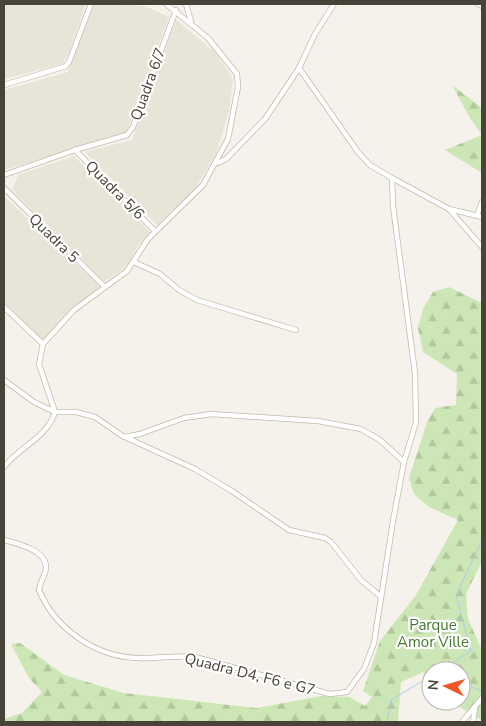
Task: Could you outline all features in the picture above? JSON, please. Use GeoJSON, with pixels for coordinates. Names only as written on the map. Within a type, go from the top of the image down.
{"type":"FeatureCollection","features":[{"type":"Feature","properties":{"kind":"street"},"geometry":{"type":"LineString","coordinates":[[4,85],[66,66],[91,4]]}},
{"type":"Feature","properties":{"kind":"street"},"geometry":{"type":"LineString","coordinates":[[171,6],[180,8],[186,4],[191,22]]}},
{"type":"Feature","properties":{"kind":"street"},"geometry":{"type":"LineString","coordinates":[[216,164],[226,158],[265,119],[298,68],[315,34],[334,4]]}},
{"type":"Feature","properties":{"kind":"street"},"geometry":{"type":"LineString","coordinates":[[478,4],[482,6]]}},
{"type":"Feature","properties":{"kind":"street"},"geometry":{"type":"LineString","coordinates":[[4,467],[50,424],[55,412],[39,364],[43,344],[74,310],[127,271],[143,245],[155,231],[195,194],[216,164],[228,139],[238,79],[226,58],[191,22],[171,6]]}},
{"type":"Feature","properties":{"kind":"street","name":"Quadra 6/7"},"geometry":{"type":"LineString","coordinates":[[75,150],[127,134],[132,127],[171,6]]}},
{"type":"Feature","properties":{"kind":"street"},"geometry":{"type":"LineString","coordinates":[[298,68],[358,152],[370,165],[449,209],[480,216],[482,202]]}},
{"type":"Feature","properties":{"kind":"street"},"geometry":{"type":"LineString","coordinates":[[4,175],[75,150]]}},
{"type":"Feature","properties":{"kind":"street","name":"Quadra 5/6"},"geometry":{"type":"LineString","coordinates":[[75,150],[155,231]]}},
{"type":"Feature","properties":{"kind":"street"},"geometry":{"type":"LineString","coordinates":[[4,380],[34,402],[55,412],[76,412],[95,417],[124,436],[195,469],[232,491],[289,530],[325,538],[332,542],[361,580],[380,596],[404,462],[416,422],[417,404],[415,373],[393,206],[392,178]]}},
{"type":"Feature","properties":{"kind":"street","name":"Quadra 5"},"geometry":{"type":"LineString","coordinates":[[4,188],[105,287]]}},
{"type":"Feature","properties":{"kind":"street"},"geometry":{"type":"LineString","coordinates":[[449,209],[482,247]]}},
{"type":"Feature","properties":{"kind":"street"},"geometry":{"type":"LineString","coordinates":[[134,262],[160,274],[179,290],[197,300],[296,330]]}},
{"type":"Feature","properties":{"kind":"street"},"geometry":{"type":"LineString","coordinates":[[4,307],[43,344]]}},
{"type":"Feature","properties":{"kind":"street"},"geometry":{"type":"LineString","coordinates":[[124,436],[140,434],[184,418],[211,414],[310,420],[336,423],[361,429],[380,440],[404,462]]}},
{"type":"Feature","properties":{"kind":"street","name":"Quadra D4, F6 e G7"},"geometry":{"type":"LineString","coordinates":[[4,540],[21,545],[45,560],[46,569],[39,590],[45,602],[74,636],[108,653],[136,658],[195,657],[338,695],[351,689],[371,656],[380,596]]}},
{"type":"Feature","properties":{"kind":"street"},"geometry":{"type":"LineString","coordinates":[[462,722],[482,698]]}},
{"type":"Feature","properties":{"kind":"street"},"geometry":{"type":"LineString","coordinates":[[473,722],[476,707]]}},
{"type":"Feature","properties":{"kind":"shaded area"},"geometry":{"type":"Polygon","coordinates":[[[4,4],[86,4],[68,55],[62,64],[4,79],[4,4]]]}},
{"type":"Feature","properties":{"kind":"shaded area"},"geometry":{"type":"Polygon","coordinates":[[[92,4],[145,6],[169,17],[128,129],[124,134],[4,170],[4,90],[68,72],[92,4]]]}},
{"type":"Feature","properties":{"kind":"shaded area"},"geometry":{"type":"Polygon","coordinates":[[[176,20],[215,52],[233,79],[229,110],[216,154],[195,189],[157,225],[85,152],[132,140],[176,20]]]}},
{"type":"Feature","properties":{"kind":"shaded area"},"geometry":{"type":"Polygon","coordinates":[[[74,156],[150,232],[137,247],[131,262],[105,282],[12,190],[18,175],[74,156]]]}},
{"type":"Feature","properties":{"kind":"shaded area"},"geometry":{"type":"Polygon","coordinates":[[[4,196],[100,287],[70,310],[43,341],[4,302],[4,196]]]}},
{"type":"Feature","properties":{"kind":"green space"},"geometry":{"type":"Polygon","coordinates":[[[452,85],[482,108],[482,135],[470,118],[452,85]]]}},
{"type":"Feature","properties":{"kind":"green space"},"geometry":{"type":"Polygon","coordinates":[[[482,135],[482,173],[445,150],[482,135]]]}},
{"type":"Feature","properties":{"kind":"green space","name":"Parque Amor Ville"},"geometry":{"type":"Polygon","coordinates":[[[449,287],[482,303],[482,561],[466,594],[468,619],[482,650],[482,720],[466,711],[471,711],[471,661],[421,661],[421,673],[401,682],[398,722],[4,722],[4,719],[22,713],[42,692],[29,678],[11,644],[20,643],[64,675],[124,693],[257,708],[321,696],[349,697],[365,706],[372,697],[363,691],[380,641],[416,595],[458,520],[429,507],[414,494],[409,478],[427,422],[435,408],[456,405],[457,374],[423,352],[418,328],[423,309],[433,292],[449,287]]]}},
{"type":"Feature","properties":{"kind":"waterway"},"geometry":{"type":"LineString","coordinates":[[455,661],[471,651],[456,595],[482,541]]}},
{"type":"Feature","properties":{"kind":"waterway"},"geometry":{"type":"LineString","coordinates":[[387,722],[391,700],[421,682]]}},
{"type":"Feature","properties":{"kind":"waterway"},"geometry":{"type":"LineString","coordinates":[[471,687],[482,691]]}}]}
